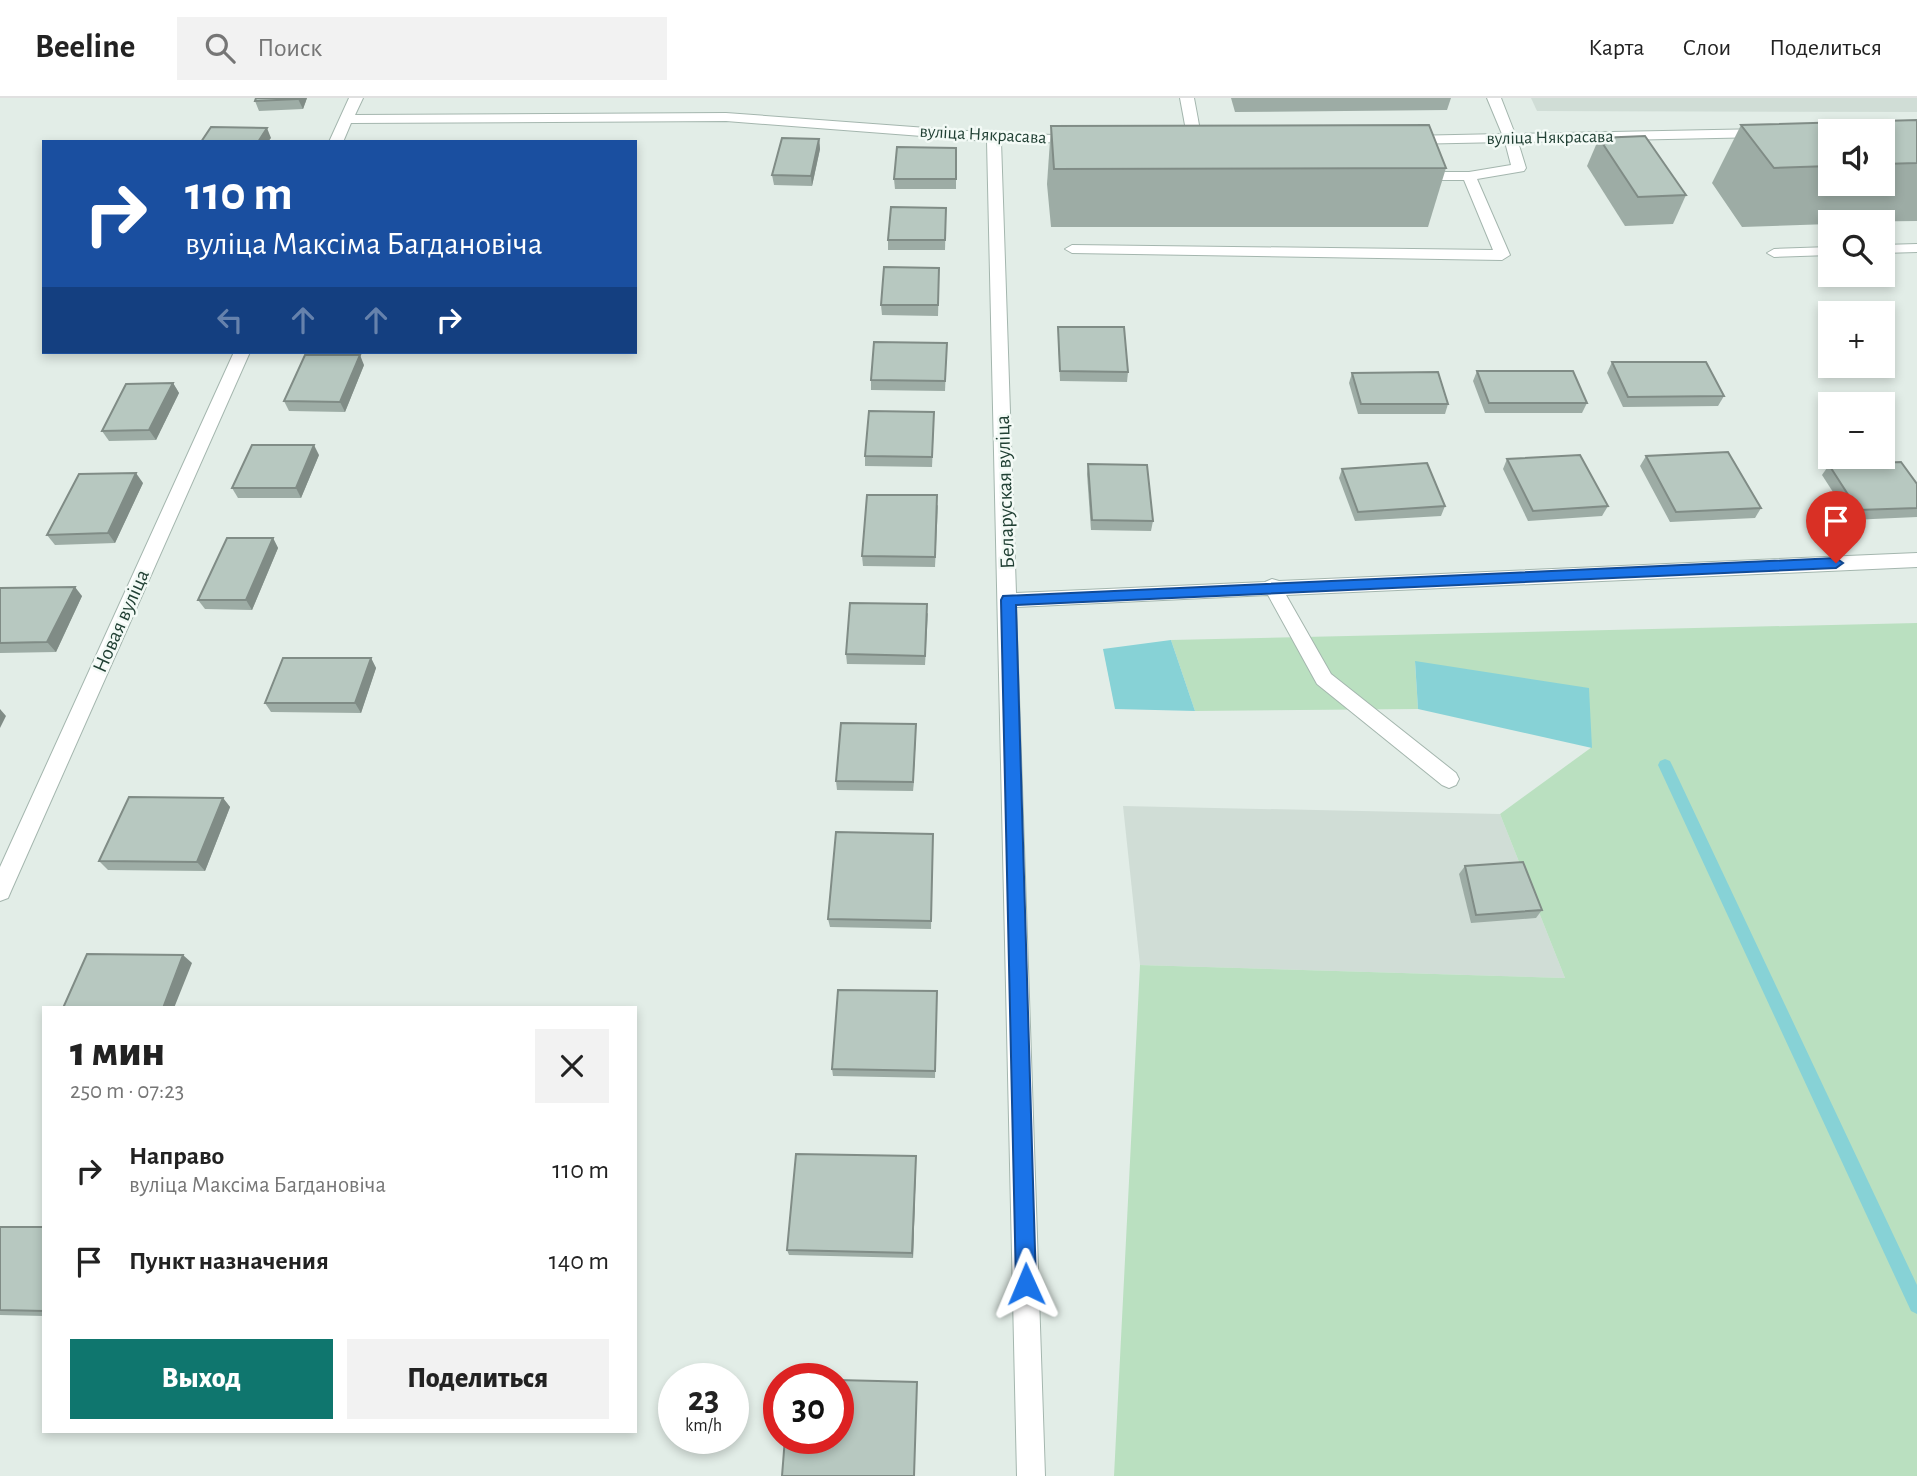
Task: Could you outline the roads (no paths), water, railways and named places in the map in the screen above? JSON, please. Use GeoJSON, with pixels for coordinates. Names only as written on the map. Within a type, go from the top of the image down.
{"type":"FeatureCollection","features":[{"type":"Feature","properties":{"kind":"street"},"geometry":{"type":"LineString","coordinates":[[337,140],[356,98]]}},
{"type":"Feature","properties":{"kind":"street"},"geometry":{"type":"LineString","coordinates":[[1187,98],[1195,141]]}},
{"type":"Feature","properties":{"kind":"street"},"geometry":{"type":"LineString","coordinates":[[1399,176],[1469,176],[1519,168],[1511,139],[1494,98]]}},
{"type":"Feature","properties":{"kind":"street","name":"вуліца Някрасава"},"geometry":{"type":"LineString","coordinates":[[346,119],[726,117],[994,137],[1088,139]]}},
{"type":"Feature","properties":{"kind":"street","name":"вуліца Някрасава"},"geometry":{"type":"LineString","coordinates":[[1388,140],[1775,133]]}},
{"type":"Feature","properties":{"kind":"street","name":"Беларуская вуліца"},"geometry":{"type":"LineString","coordinates":[[994,137],[1009,600],[1031,1476]]}},
{"type":"Feature","properties":{"kind":"street"},"geometry":{"type":"LineString","coordinates":[[1072,248],[1502,255],[1469,176]]}},
{"type":"Feature","properties":{"kind":"street"},"geometry":{"type":"LineString","coordinates":[[1895,249],[1917,248]]}},
{"type":"Feature","properties":{"kind":"street"},"geometry":{"type":"LineString","coordinates":[[1774,253],[1818,251]]}},
{"type":"Feature","properties":{"kind":"street","name":"Новая вуліца"},"geometry":{"type":"LineString","coordinates":[[0,891],[241,354]]}},
{"type":"Feature","properties":{"kind":"street"},"geometry":{"type":"LineString","coordinates":[[1009,600],[1272,586],[1917,560]]}},
{"type":"Feature","properties":{"kind":"street"},"geometry":{"type":"LineString","coordinates":[[1272,586],[1324,679],[1449,779]]}},
{"type":"Feature","properties":{"kind":"water"},"geometry":{"type":"Polygon","coordinates":[[[1171,640],[1195,711],[1115,709],[1103,649],[1171,640]]]}},
{"type":"Feature","properties":{"kind":"water"},"geometry":{"type":"Polygon","coordinates":[[[1415,661],[1589,688],[1592,748],[1418,709],[1415,661]]]}},
{"type":"Feature","properties":{"kind":"waterway"},"geometry":{"type":"LineString","coordinates":[[1665,765],[1917,1305]]}}]}
